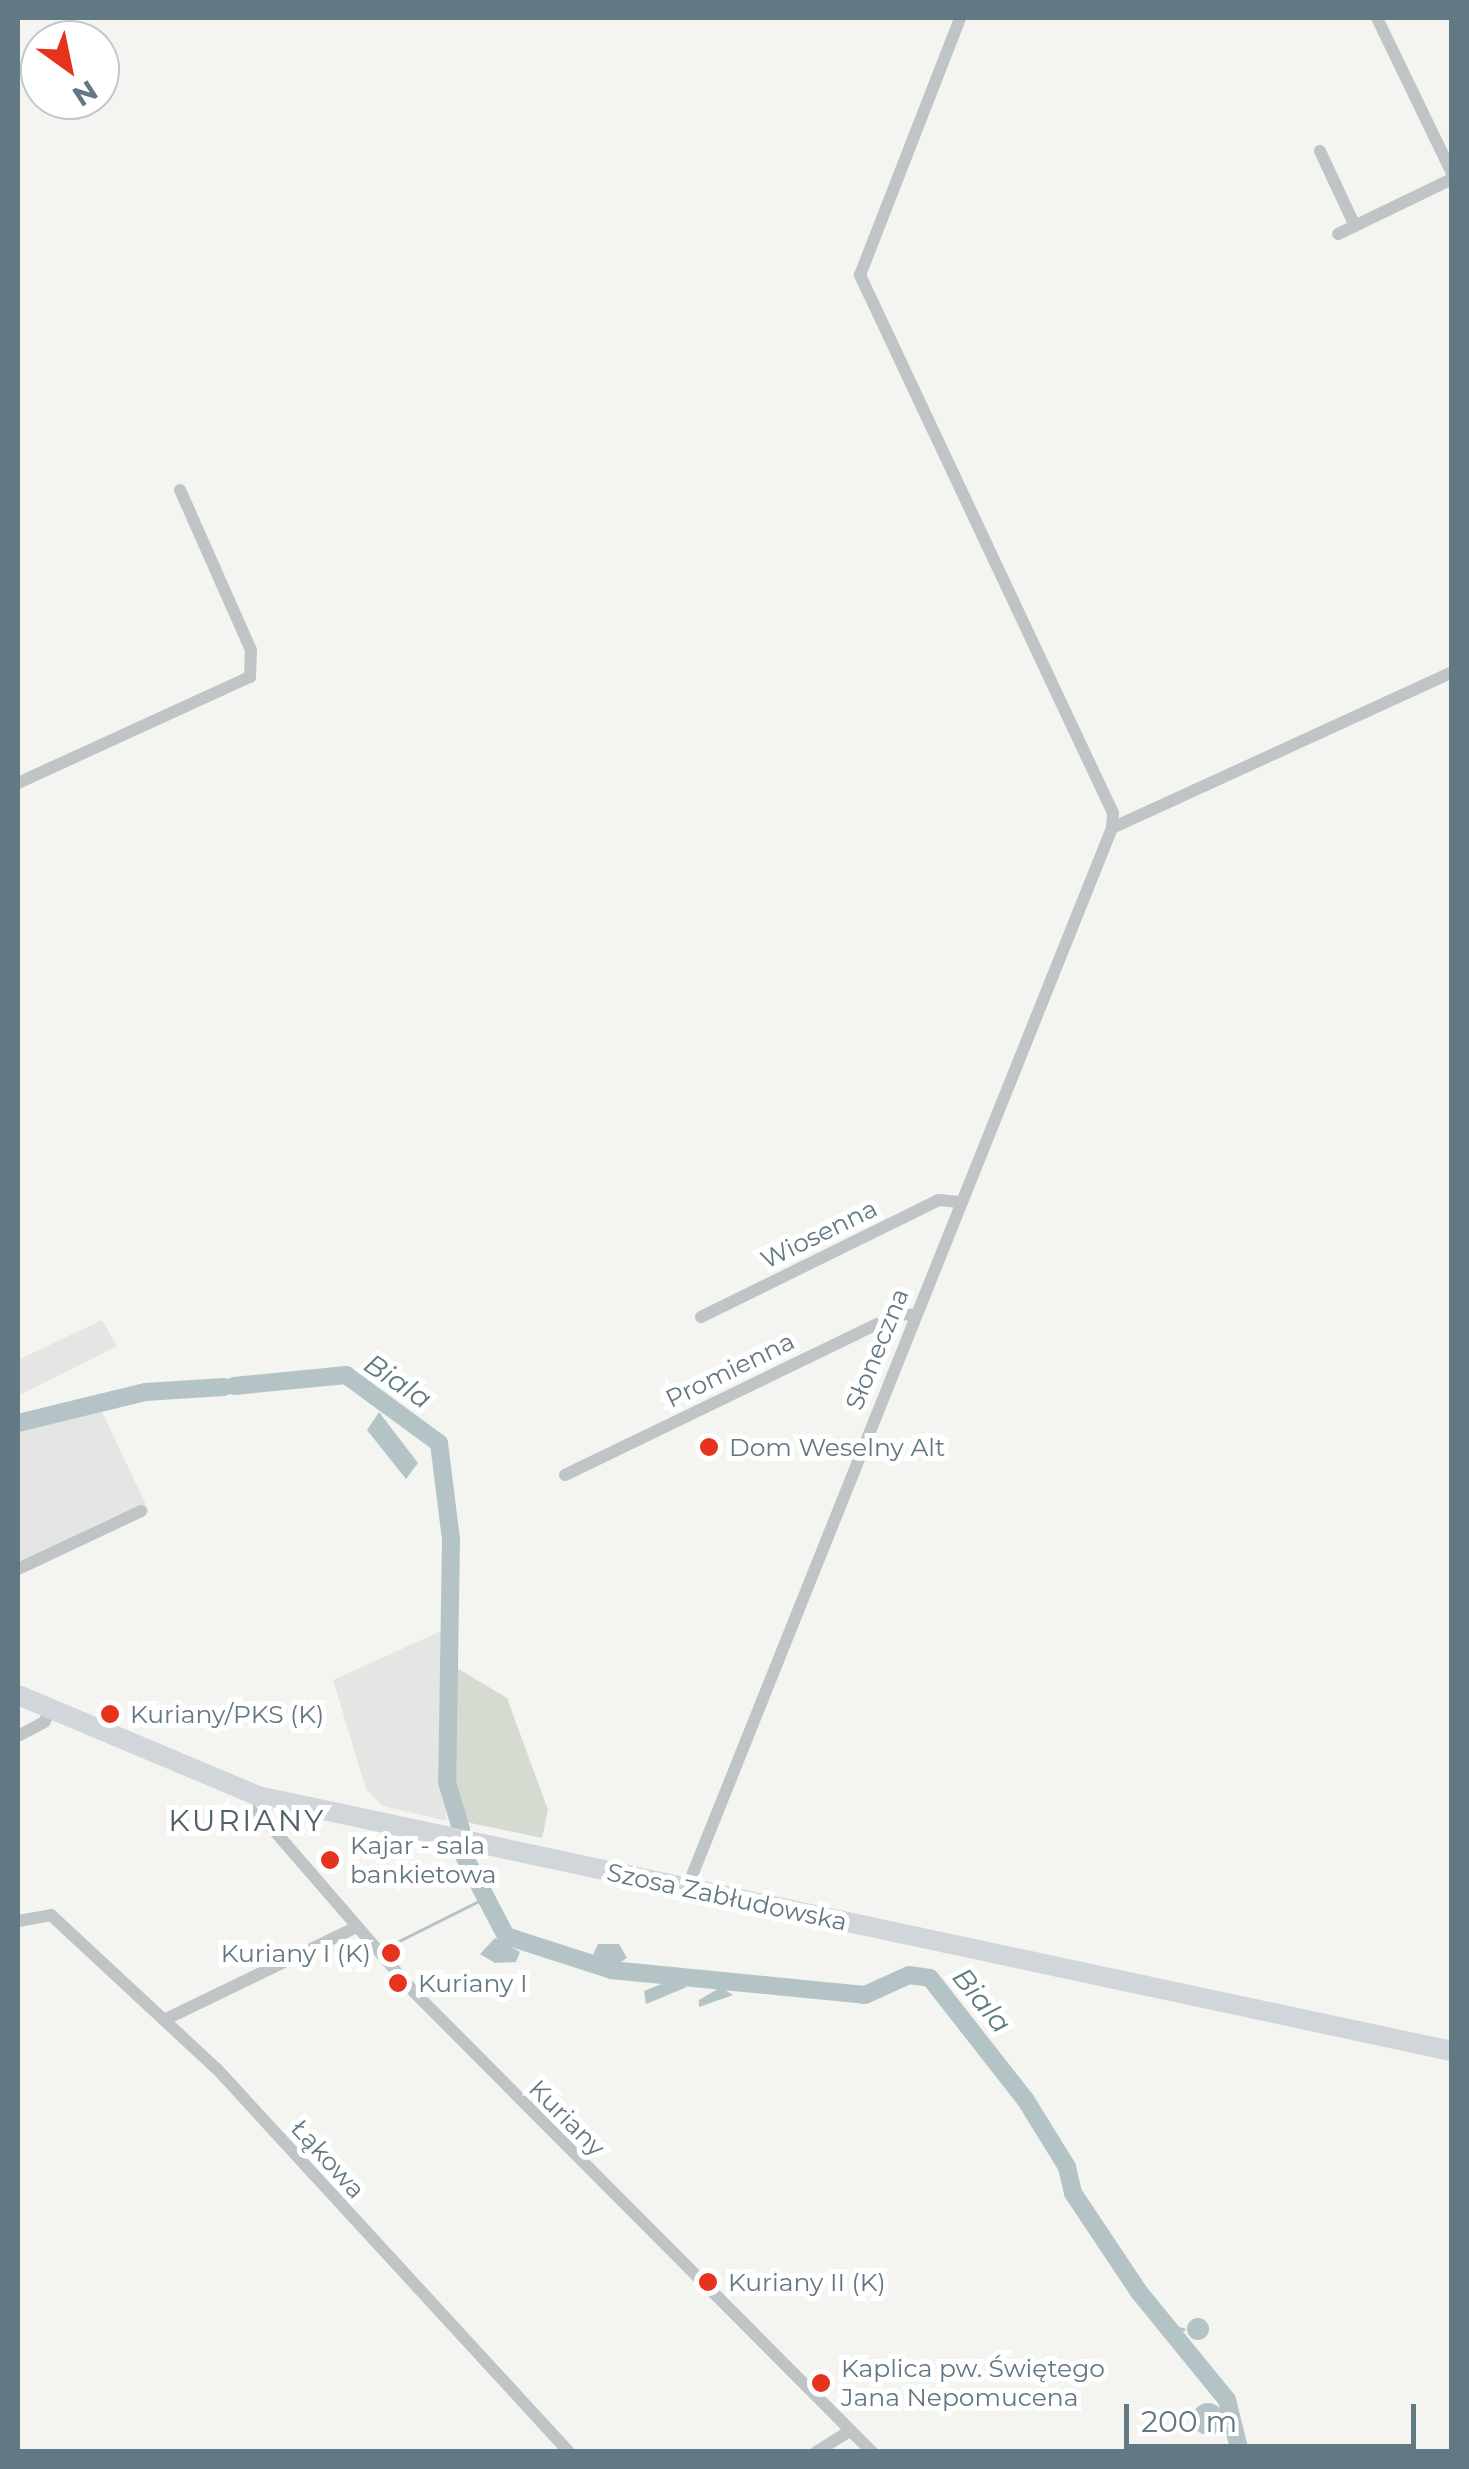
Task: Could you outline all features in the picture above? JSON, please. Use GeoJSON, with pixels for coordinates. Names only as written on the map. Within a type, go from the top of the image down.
{"type":"FeatureCollection","features":[{"type":"Feature","properties":{"kind":"highway","name":"Szosa Zabłudowska"},"geometry":{"type":"LineString","coordinates":[[18,1695],[258,1796],[1452,2051]]}},
{"type":"Feature","properties":{"kind":"street"},"geometry":{"type":"LineString","coordinates":[[960,18],[860,275],[1113,813],[1112,828],[1452,672]]}},
{"type":"Feature","properties":{"kind":"street"},"geometry":{"type":"LineString","coordinates":[[1338,234],[1452,176],[1377,18]]}},
{"type":"Feature","properties":{"kind":"street"},"geometry":{"type":"LineString","coordinates":[[1320,151],[1355,226]]}},
{"type":"Feature","properties":{"kind":"street"},"geometry":{"type":"LineString","coordinates":[[18,784],[250,677],[251,650],[180,490]]}},
{"type":"Feature","properties":{"kind":"street","name":"Słoneczna"},"geometry":{"type":"LineString","coordinates":[[687,1888],[1112,828]]}},
{"type":"Feature","properties":{"kind":"street","name":"Wiosenna"},"geometry":{"type":"LineString","coordinates":[[700,1316],[940,1200],[959,1202]]}},
{"type":"Feature","properties":{"kind":"street","name":"Promienna"},"geometry":{"type":"LineString","coordinates":[[566,1475],[898,1314],[916,1315]]}},
{"type":"Feature","properties":{"kind":"street"},"geometry":{"type":"LineString","coordinates":[[18,1569],[141,1511]]}},
{"type":"Feature","properties":{"kind":"street"},"geometry":{"type":"LineString","coordinates":[[18,1736],[44,1722],[52,1710]]}},
{"type":"Feature","properties":{"kind":"street","name":"Kuriany"},"geometry":{"type":"LineString","coordinates":[[258,1796],[258,1812],[356,1927],[487,2069],[872,2452]]}},
{"type":"Feature","properties":{"kind":"street","name":"Łąkowa"},"geometry":{"type":"LineString","coordinates":[[18,1921],[40,1912],[59,1922],[164,2020],[569,2452]]}},
{"type":"Feature","properties":{"kind":"street"},"geometry":{"type":"LineString","coordinates":[[164,2020],[356,1927]]}},
{"type":"Feature","properties":{"kind":"street"},"geometry":{"type":"LineString","coordinates":[[816,2452],[850,2432]]}},
{"type":"Feature","properties":{"kind":"shaded area"},"geometry":{"type":"Polygon","coordinates":[[[102,1320],[117,1346],[18,1396],[18,1360],[102,1320]]]}},
{"type":"Feature","properties":{"kind":"shaded area"},"geometry":{"type":"Polygon","coordinates":[[[101,1410],[149,1511],[18,1575],[18,1431],[101,1410]]]}},
{"type":"Feature","properties":{"kind":"shaded area"},"geometry":{"type":"Polygon","coordinates":[[[379,1412],[418,1463],[406,1479],[367,1430],[379,1412]]]}},
{"type":"Feature","properties":{"kind":"shaded area"},"geometry":{"type":"Polygon","coordinates":[[[441,1631],[442,1781],[447,1821],[382,1806],[366,1789],[333,1680],[441,1631]]]}},
{"type":"Feature","properties":{"kind":"shaded area"},"geometry":{"type":"Polygon","coordinates":[[[455,1667],[507,1698],[548,1810],[542,1838],[466,1822],[453,1789],[455,1667]]]}},
{"type":"Feature","properties":{"kind":"shaded area"},"geometry":{"type":"Polygon","coordinates":[[[495,1938],[520,1952],[516,1962],[495,1963],[480,1954],[495,1938]]]}},
{"type":"Feature","properties":{"kind":"shaded area"},"geometry":{"type":"Polygon","coordinates":[[[598,1944],[619,1944],[627,1958],[616,1965],[592,1957],[598,1944]]]}},
{"type":"Feature","properties":{"kind":"shaded area"},"geometry":{"type":"Polygon","coordinates":[[[669,1981],[687,1987],[646,2004],[644,1991],[669,1981]]]}},
{"type":"Feature","properties":{"kind":"shaded area"},"geometry":{"type":"Polygon","coordinates":[[[721,1987],[733,1995],[699,2007],[699,2000],[721,1987]]]}},
{"type":"Feature","properties":{"kind":"shaded area"},"geometry":{"type":"Polygon","coordinates":[[[1198,2318],[1206,2321],[1206,2337],[1198,2340],[1190,2337],[1187,2329],[1190,2321],[1198,2318]]]}},
{"type":"Feature","properties":{"kind":"shaded area"},"geometry":{"type":"Polygon","coordinates":[[[1208,2403],[1220,2407],[1224,2419],[1220,2431],[1208,2435],[1196,2431],[1192,2419],[1196,2407],[1208,2403]]]}},
{"type":"Feature","properties":{"kind":"waterway","name":"Biala"},"geometry":{"type":"LineString","coordinates":[[234,1386],[346,1375],[439,1443],[451,1540],[447,1782],[461,1829]]}},
{"type":"Feature","properties":{"kind":"waterway","name":"Biala"},"geometry":{"type":"LineString","coordinates":[[18,1423],[145,1392],[224,1387]]}},
{"type":"Feature","properties":{"kind":"waterway","name":"Biala"},"geometry":{"type":"LineString","coordinates":[[461,1850],[506,1936],[611,1970],[865,1995],[909,1975],[930,1978],[1025,2099],[1067,2167],[1073,2193],[1139,2292],[1227,2400],[1240,2452]]}},
{"type":"Feature","properties":{"kind":"waterway"},"geometry":{"type":"LineString","coordinates":[[391,1945],[483,1899]]}},
{"type":"Feature","properties":{"kind":"waterway"},"geometry":{"type":"LineString","coordinates":[[1163,2324],[1183,2329]]}},
{"type":"Feature","properties":{"kind":"place","name":"Dom Weselny Alt"},"geometry":{"type":"Point","coordinates":[709,1447]}},
{"type":"Feature","properties":{"kind":"place","name":"Kuriany/PKS (K)"},"geometry":{"type":"Point","coordinates":[110,1714]}},
{"type":"Feature","properties":{"kind":"place","name":"Kajar - sala bankietowa"},"geometry":{"type":"Point","coordinates":[330,1860]}},
{"type":"Feature","properties":{"kind":"place","name":"Kuriany I (K)"},"geometry":{"type":"Point","coordinates":[391,1953]}},
{"type":"Feature","properties":{"kind":"place","name":"Kuriany I"},"geometry":{"type":"Point","coordinates":[398,1983]}},
{"type":"Feature","properties":{"kind":"place","name":"Kuriany II (K)"},"geometry":{"type":"Point","coordinates":[708,2282]}},
{"type":"Feature","properties":{"kind":"place","name":"Kaplica pw. Świętego Jana Nepomucena"},"geometry":{"type":"Point","coordinates":[821,2383]}},
{"type":"Feature","properties":{"kind":"district","name":"KURIANY"},"geometry":{"type":"Point","coordinates":[247,1821]}}]}
